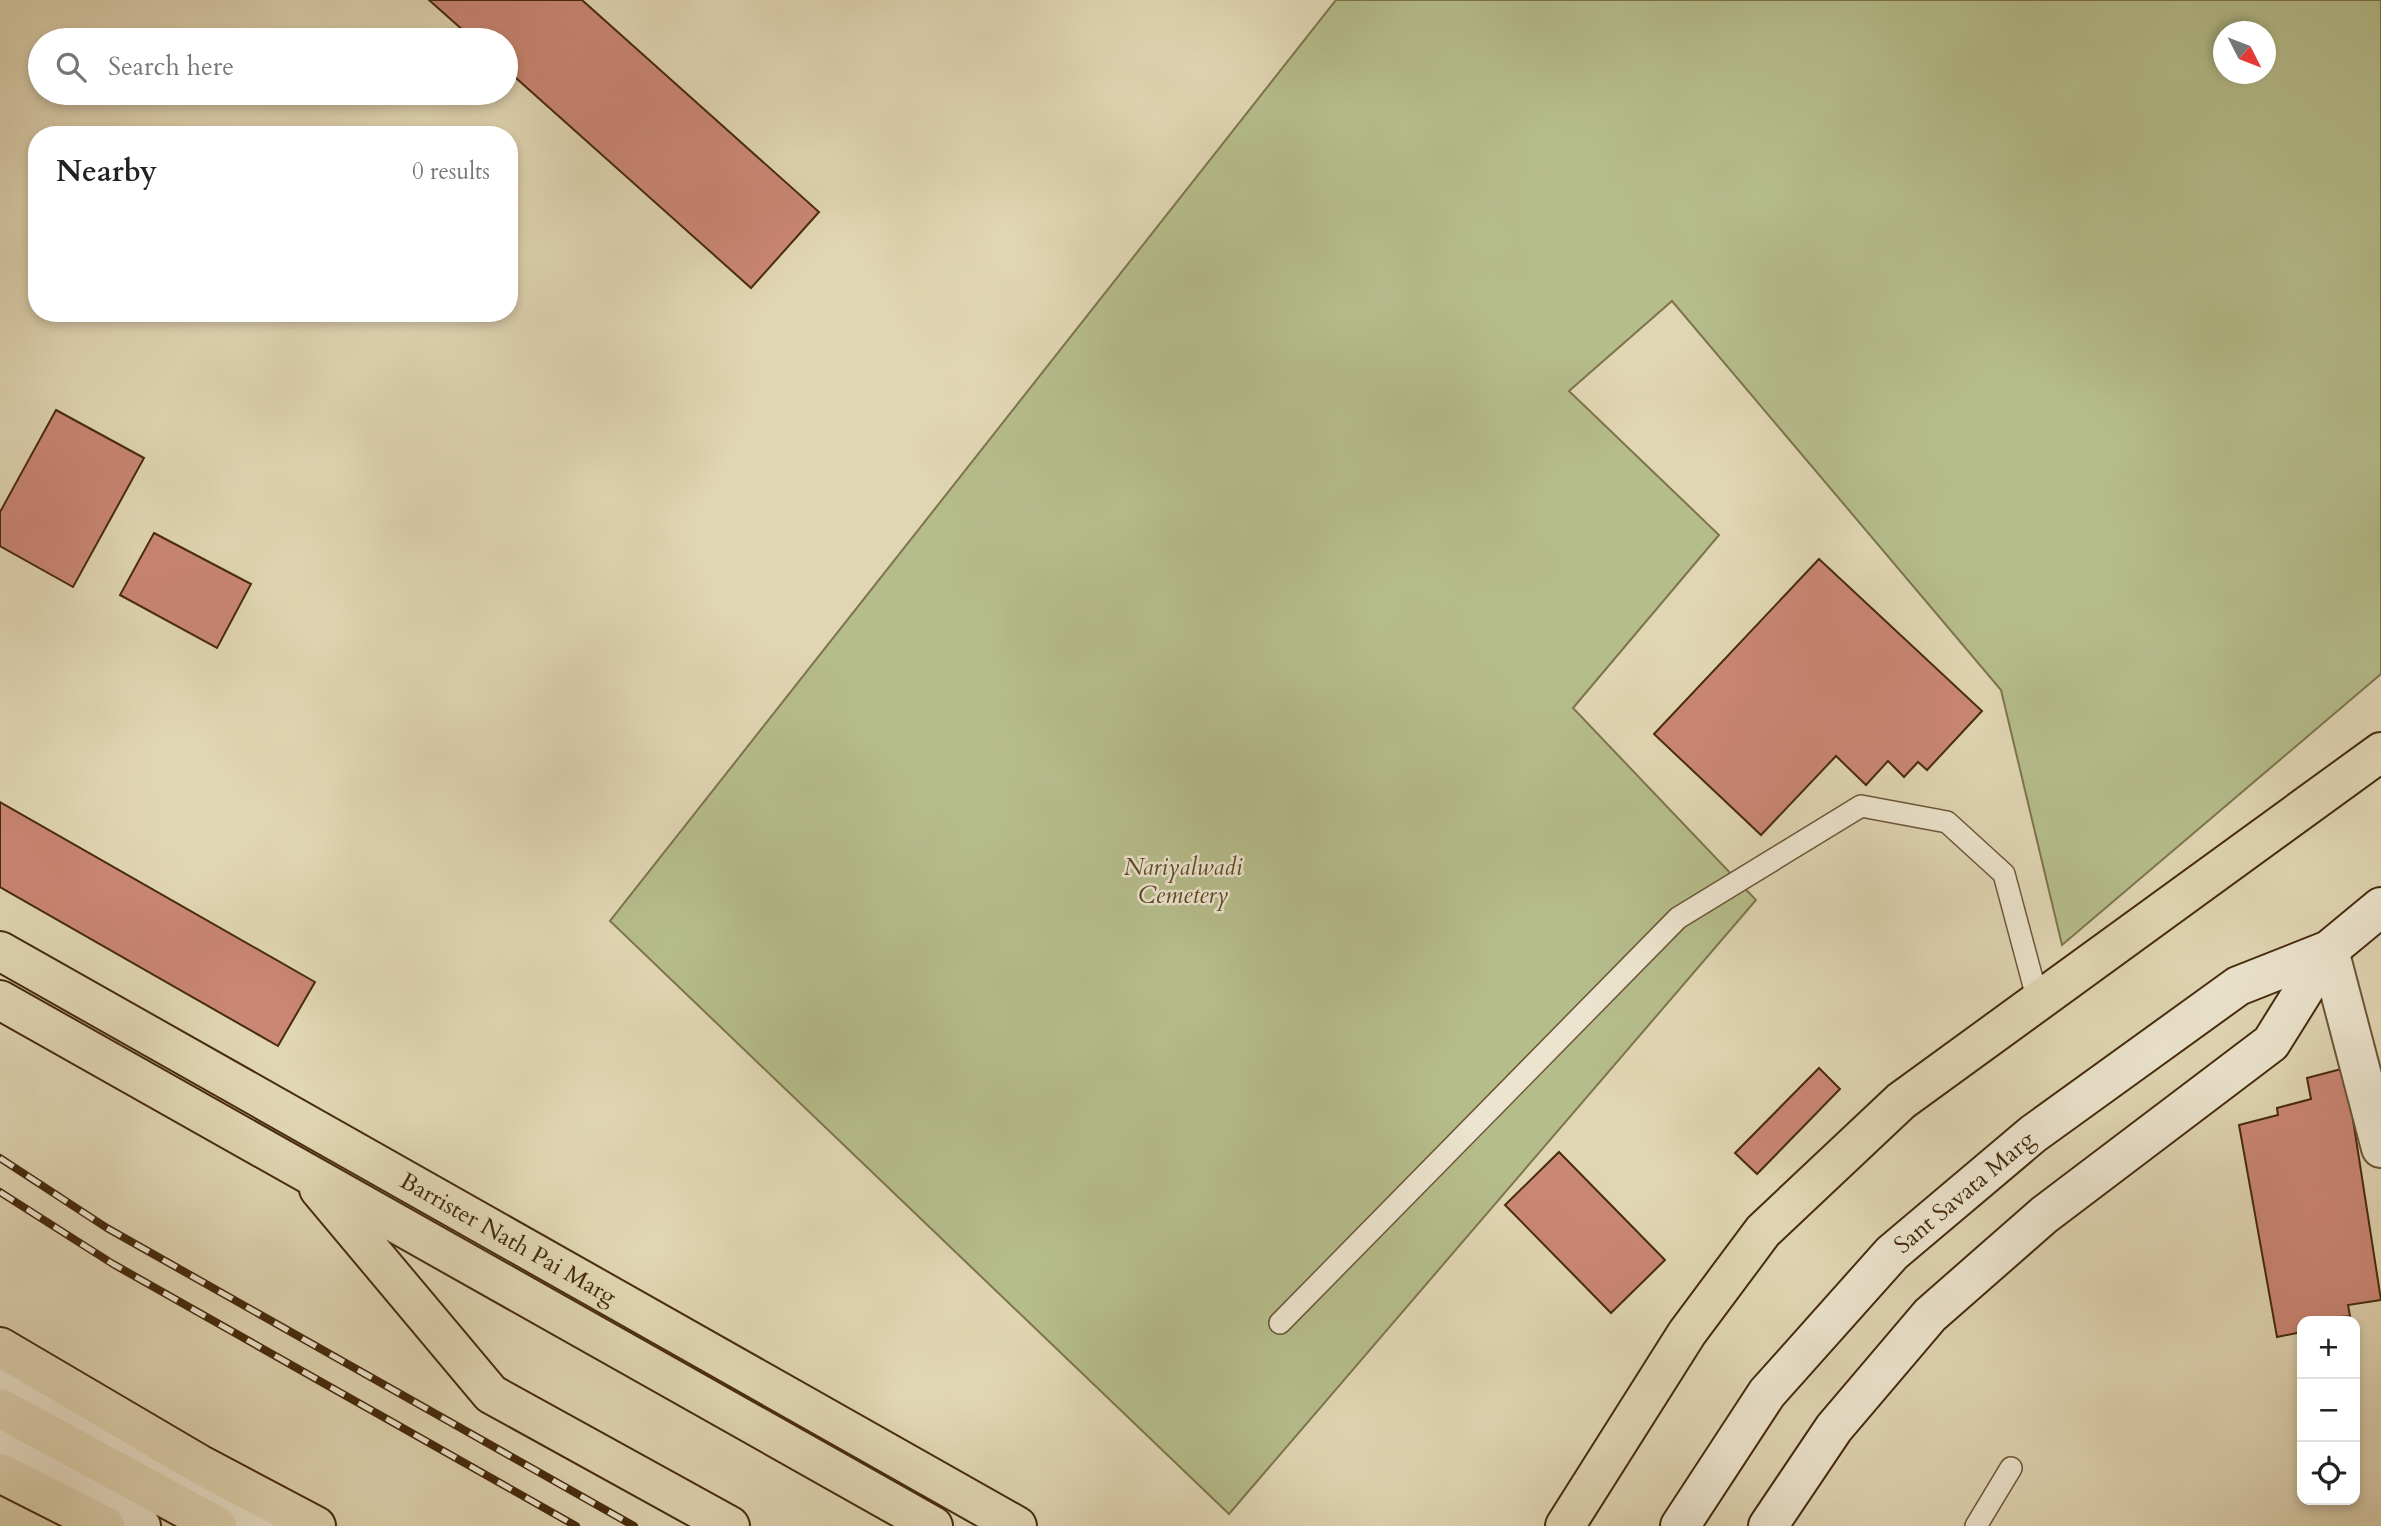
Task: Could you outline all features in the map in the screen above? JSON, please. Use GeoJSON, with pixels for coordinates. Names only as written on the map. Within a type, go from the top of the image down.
{"type":"FeatureCollection","features":[{"type":"Feature","properties":{"kind":"main road"},"geometry":{"type":"LineString","coordinates":[[1564,1526],[1687,1334],[1763,1231],[1900,1101],[2381,752]]}},
{"type":"Feature","properties":{"kind":"main road","name":"Barrister Nath Pai Marg"},"geometry":{"type":"LineString","coordinates":[[0,951],[1017,1526]]}},
{"type":"Feature","properties":{"kind":"main road","name":"Barrister Nath Pai Marg"},"geometry":{"type":"LineString","coordinates":[[0,1000],[933,1526]]}},
{"type":"Feature","properties":{"kind":"main road"},"geometry":{"type":"LineString","coordinates":[[303,1170],[491,1394],[730,1526]]}},
{"type":"Feature","properties":{"kind":"main road"},"geometry":{"type":"LineString","coordinates":[[419,1236],[442,1200]]}},
{"type":"Feature","properties":{"kind":"main road"},"geometry":{"type":"LineString","coordinates":[[0,1347],[199,1464],[316,1526]]}},
{"type":"Feature","properties":{"kind":"main road"},"geometry":{"type":"LineString","coordinates":[[0,1408],[216,1526]]}},
{"type":"Feature","properties":{"kind":"main road"},"geometry":{"type":"LineString","coordinates":[[0,1473],[105,1526]]}},
{"type":"Feature","properties":{"kind":"street","name":"Sant Savata Marg"},"geometry":{"type":"LineString","coordinates":[[1681,1526],[1767,1393],[1892,1253],[2033,1134],[2238,986],[2329,950],[2381,907]]}},
{"type":"Feature","properties":{"kind":"street","name":"Sant Savata Marg"},"geometry":{"type":"LineString","coordinates":[[1768,1526],[1833,1428],[1930,1315],[2044,1215],[2271,1043],[2329,950]]}},
{"type":"Feature","properties":{"kind":"street"},"geometry":{"type":"LineString","coordinates":[[2329,950],[2381,1148]]}},
{"type":"Feature","properties":{"kind":"street"},"geometry":{"type":"LineString","coordinates":[[0,1384],[261,1526]]}},
{"type":"Feature","properties":{"kind":"street"},"geometry":{"type":"LineString","coordinates":[[0,1448],[141,1526]]}},
{"type":"Feature","properties":{"kind":"lane"},"geometry":{"type":"LineString","coordinates":[[1280,1323],[1678,918],[1861,806],[1947,822],[2004,874],[2038,1001]]}},
{"type":"Feature","properties":{"kind":"lane"},"geometry":{"type":"LineString","coordinates":[[1976,1526],[2011,1468]]}},
{"type":"Feature","properties":{"kind":"green space","name":"Nariyalwadi Cemetery"},"geometry":{"type":"Polygon","coordinates":[[[1336,0],[2381,0],[2381,674],[2062,945],[2001,690],[1672,301],[1569,391],[1719,535],[1573,708],[1756,900],[1229,1514],[610,921],[1336,0]]]}},
{"type":"Feature","properties":{"kind":"building"},"geometry":{"type":"Polygon","coordinates":[[[429,0],[582,0],[819,212],[751,288],[518,80],[518,28],[460,28],[429,0]]]}},
{"type":"Feature","properties":{"kind":"building"},"geometry":{"type":"Polygon","coordinates":[[[56,410],[144,458],[73,587],[0,546],[0,512],[56,410]]]}},
{"type":"Feature","properties":{"kind":"building"},"geometry":{"type":"Polygon","coordinates":[[[154,533],[251,584],[217,648],[120,595],[154,533]]]}},
{"type":"Feature","properties":{"kind":"building"},"geometry":{"type":"Polygon","coordinates":[[[1819,559],[1982,711],[1927,770],[1918,762],[1904,777],[1888,761],[1866,785],[1836,756],[1761,835],[1654,734],[1819,559]]]}},
{"type":"Feature","properties":{"kind":"building"},"geometry":{"type":"Polygon","coordinates":[[[0,802],[315,982],[278,1046],[0,887],[0,802]]]}},
{"type":"Feature","properties":{"kind":"building"},"geometry":{"type":"Polygon","coordinates":[[[1819,1068],[1840,1089],[1757,1174],[1735,1153],[1819,1068]]]}},
{"type":"Feature","properties":{"kind":"building"},"geometry":{"type":"Polygon","coordinates":[[[2345,1068],[2381,1300],[2348,1305],[2350,1316],[2297,1316],[2297,1333],[2277,1337],[2239,1125],[2278,1115],[2277,1108],[2311,1099],[2307,1078],[2345,1068]]]}},
{"type":"Feature","properties":{"kind":"building"},"geometry":{"type":"Polygon","coordinates":[[[1559,1152],[1665,1260],[1611,1313],[1505,1205],[1559,1152]]]}},
{"type":"Feature","properties":{"kind":"railway"},"geometry":{"type":"LineString","coordinates":[[0,1158],[107,1228],[634,1526]]}},
{"type":"Feature","properties":{"kind":"railway"},"geometry":{"type":"LineString","coordinates":[[0,1192],[113,1264],[576,1526]]}}]}
